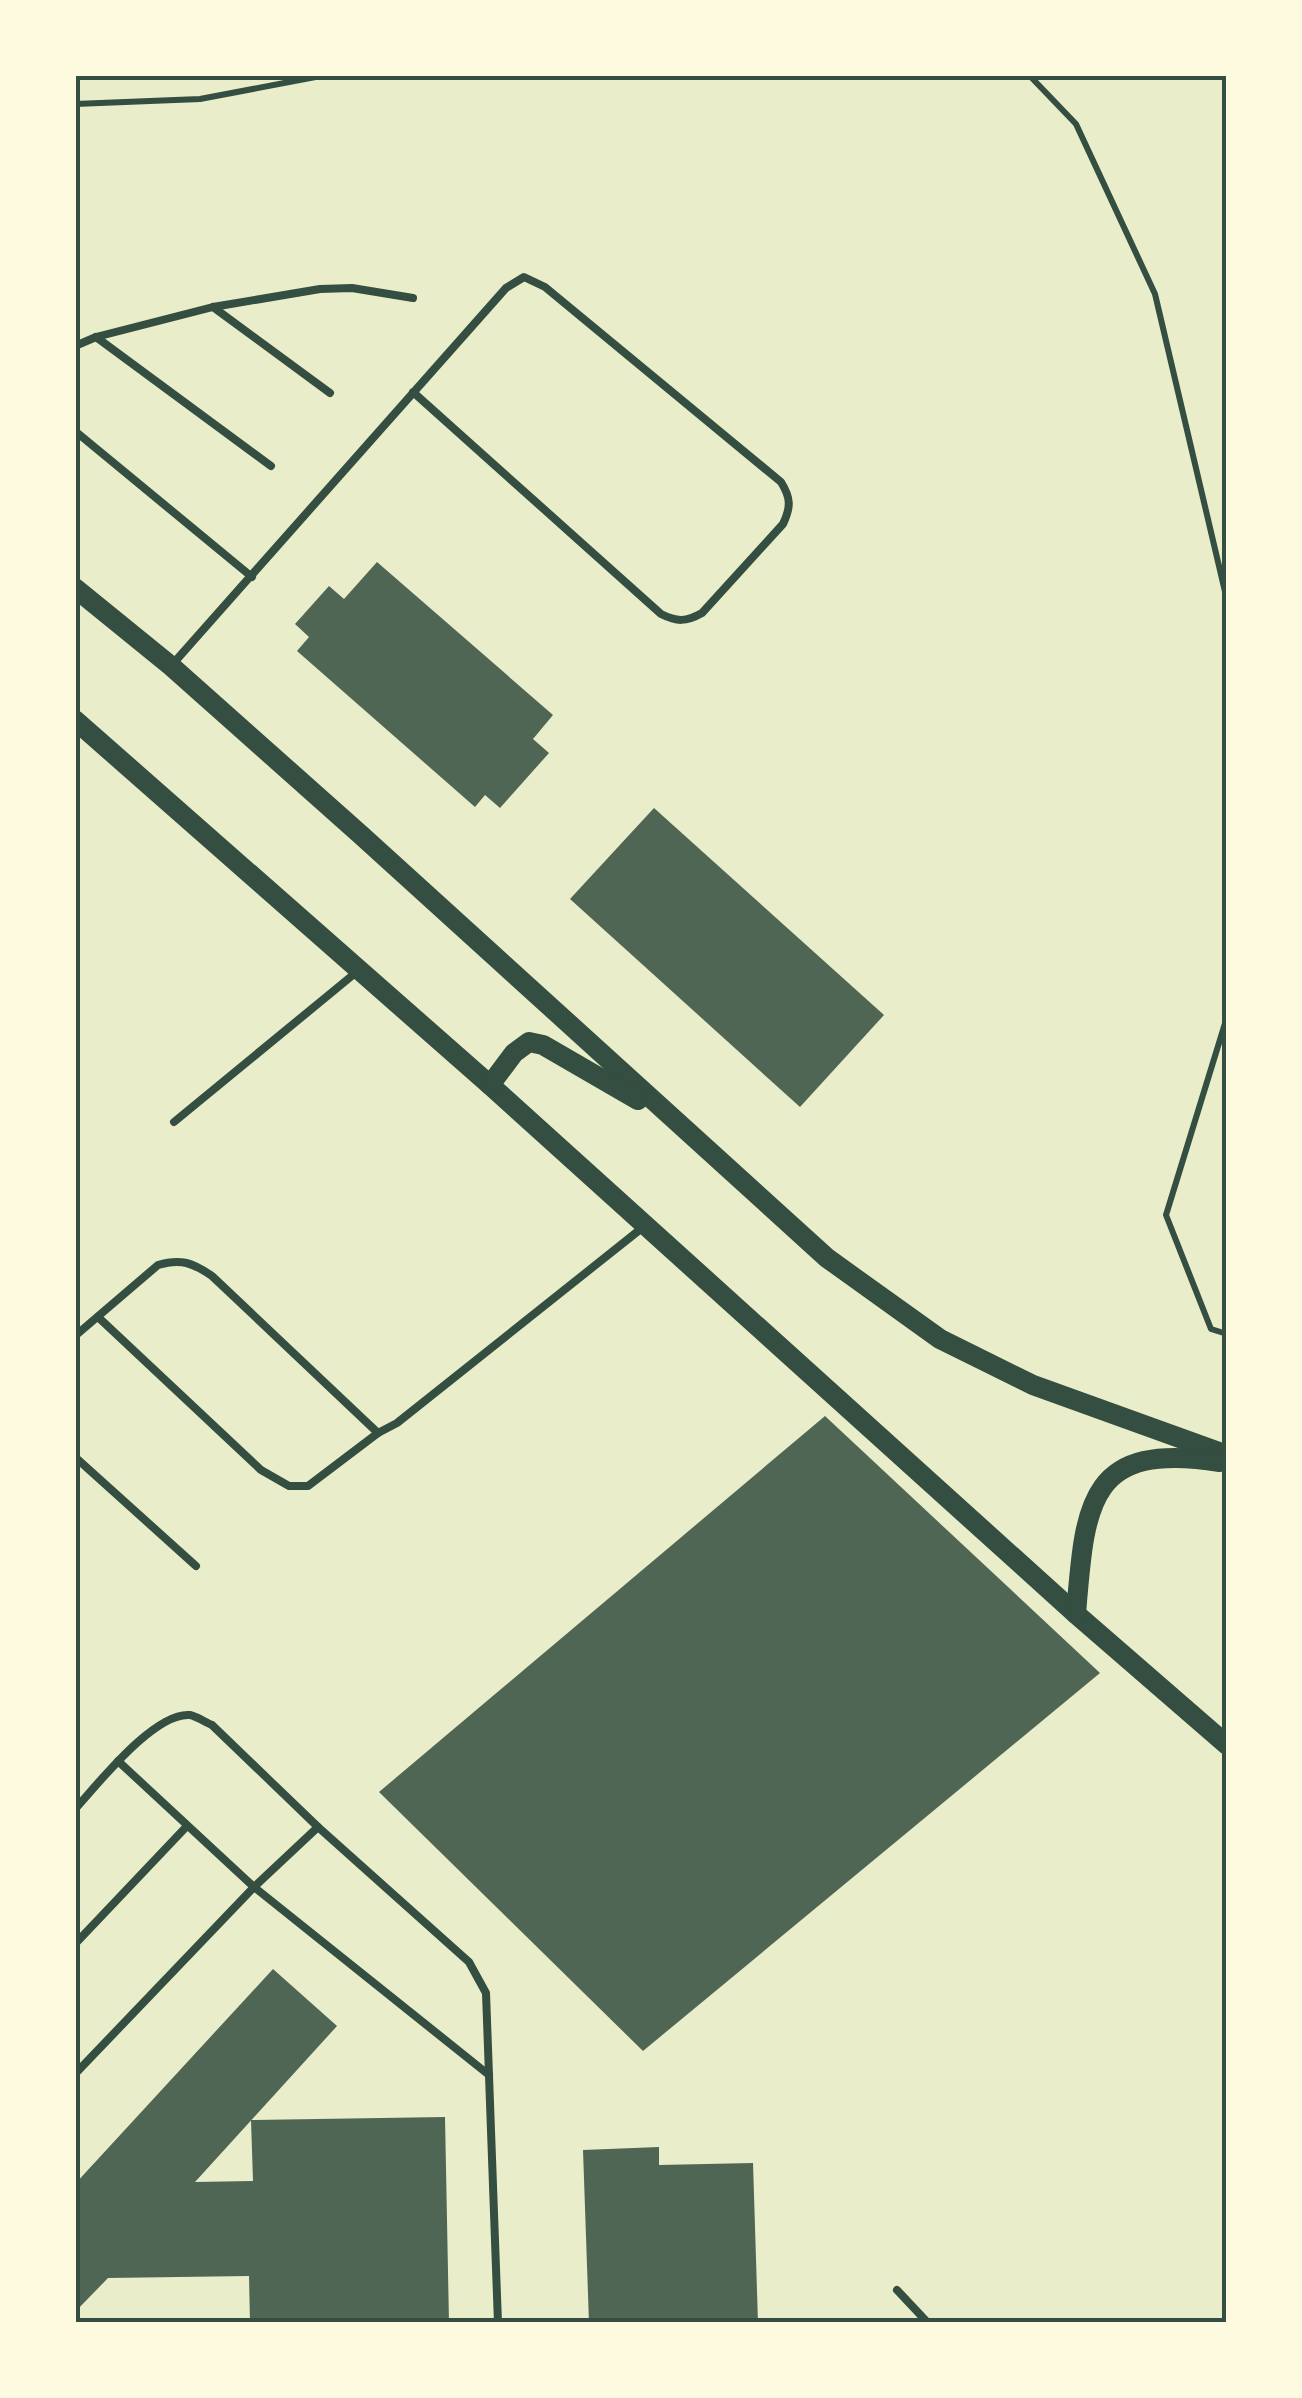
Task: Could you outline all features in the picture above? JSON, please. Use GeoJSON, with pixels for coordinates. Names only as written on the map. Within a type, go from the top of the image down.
{"type":"FeatureCollection","features":[{"type":"Feature","properties":{"kind":"main road"},"geometry":{"type":"LineString","coordinates":[[75,588],[171,666],[827,1258],[940,1339],[1033,1385],[1227,1455]]}},
{"type":"Feature","properties":{"kind":"main road"},"geometry":{"type":"LineString","coordinates":[[75,720],[490,1085],[1076,1614],[1227,1744]]}},
{"type":"Feature","properties":{"kind":"main road"},"geometry":{"type":"LineString","coordinates":[[490,1085],[514,1053],[528,1042],[543,1045],[674,1122]]}},
{"type":"Feature","properties":{"kind":"main road"},"geometry":{"type":"LineString","coordinates":[[1076,1614],[1088,1517],[1106,1481],[1136,1461],[1179,1456],[1227,1464]]}},
{"type":"Feature","properties":{"kind":"lane"},"geometry":{"type":"LineString","coordinates":[[171,666],[506,288],[524,277],[546,287],[780,482],[789,495],[790,510],[784,524],[702,612],[689,620],[674,621],[661,614],[414,392]]}},
{"type":"Feature","properties":{"kind":"lane"},"geometry":{"type":"LineString","coordinates":[[75,346],[96,336],[213,307],[320,289],[352,288],[413,298]]}},
{"type":"Feature","properties":{"kind":"lane"},"geometry":{"type":"LineString","coordinates":[[213,307],[330,393]]}},
{"type":"Feature","properties":{"kind":"lane"},"geometry":{"type":"LineString","coordinates":[[96,336],[271,466]]}},
{"type":"Feature","properties":{"kind":"lane"},"geometry":{"type":"LineString","coordinates":[[75,432],[252,577]]}},
{"type":"Feature","properties":{"kind":"lane"},"geometry":{"type":"LineString","coordinates":[[174,1122],[358,970]]}},
{"type":"Feature","properties":{"kind":"lane"},"geometry":{"type":"LineString","coordinates":[[98,1318],[261,1470],[289,1486],[308,1486],[397,1423],[646,1225]]}},
{"type":"Feature","properties":{"kind":"lane"},"geometry":{"type":"LineString","coordinates":[[75,1336],[158,1266],[176,1260],[194,1264],[212,1276],[378,1434]]}},
{"type":"Feature","properties":{"kind":"lane"},"geometry":{"type":"LineString","coordinates":[[75,1456],[196,1566]]}},
{"type":"Feature","properties":{"kind":"lane"},"geometry":{"type":"LineString","coordinates":[[75,1809],[118,1761],[166,1719],[190,1715],[212,1724],[469,1962],[486,1993],[498,2323]]}},
{"type":"Feature","properties":{"kind":"lane"},"geometry":{"type":"LineString","coordinates":[[118,1761],[254,1887],[489,2075]]}},
{"type":"Feature","properties":{"kind":"lane"},"geometry":{"type":"LineString","coordinates":[[75,1944],[187,1826]]}},
{"type":"Feature","properties":{"kind":"lane"},"geometry":{"type":"LineString","coordinates":[[75,2074],[254,1887],[318,1826]]}},
{"type":"Feature","properties":{"kind":"lane"},"geometry":{"type":"LineString","coordinates":[[897,2290],[928,2323]]}},
{"type":"Feature","properties":{"kind":"path"},"geometry":{"type":"LineString","coordinates":[[75,104],[200,99],[326,75]]}},
{"type":"Feature","properties":{"kind":"path"},"geometry":{"type":"LineString","coordinates":[[1029,75],[1076,124],[1155,294],[1227,600]]}},
{"type":"Feature","properties":{"kind":"path"},"geometry":{"type":"LineString","coordinates":[[1227,1017],[1166,1215],[1211,1328],[1227,1334]]}},
{"type":"Feature","properties":{"kind":"building"},"geometry":{"type":"Polygon","coordinates":[[[377,562],[553,715],[533,739],[549,753],[500,808],[485,795],[475,807],[297,651],[309,637],[295,624],[329,586],[344,599],[377,562]]]}},
{"type":"Feature","properties":{"kind":"building"},"geometry":{"type":"Polygon","coordinates":[[[654,808],[884,1015],[800,1107],[570,899],[654,808]]]}},
{"type":"Feature","properties":{"kind":"building"},"geometry":{"type":"Polygon","coordinates":[[[825,1416],[1100,1673],[643,2051],[379,1792],[825,1416]]]}},
{"type":"Feature","properties":{"kind":"building"},"geometry":{"type":"Polygon","coordinates":[[[273,1969],[337,2026],[251,2120],[445,2117],[449,2323],[250,2323],[249,2276],[108,2278],[75,2312],[75,2184],[273,1969]],[[251,2120],[195,2182],[253,2181],[251,2120]]]}},
{"type":"Feature","properties":{"kind":"building"},"geometry":{"type":"Polygon","coordinates":[[[659,2147],[659,2165],[753,2163],[758,2323],[589,2323],[583,2150],[659,2147]]]}}]}
